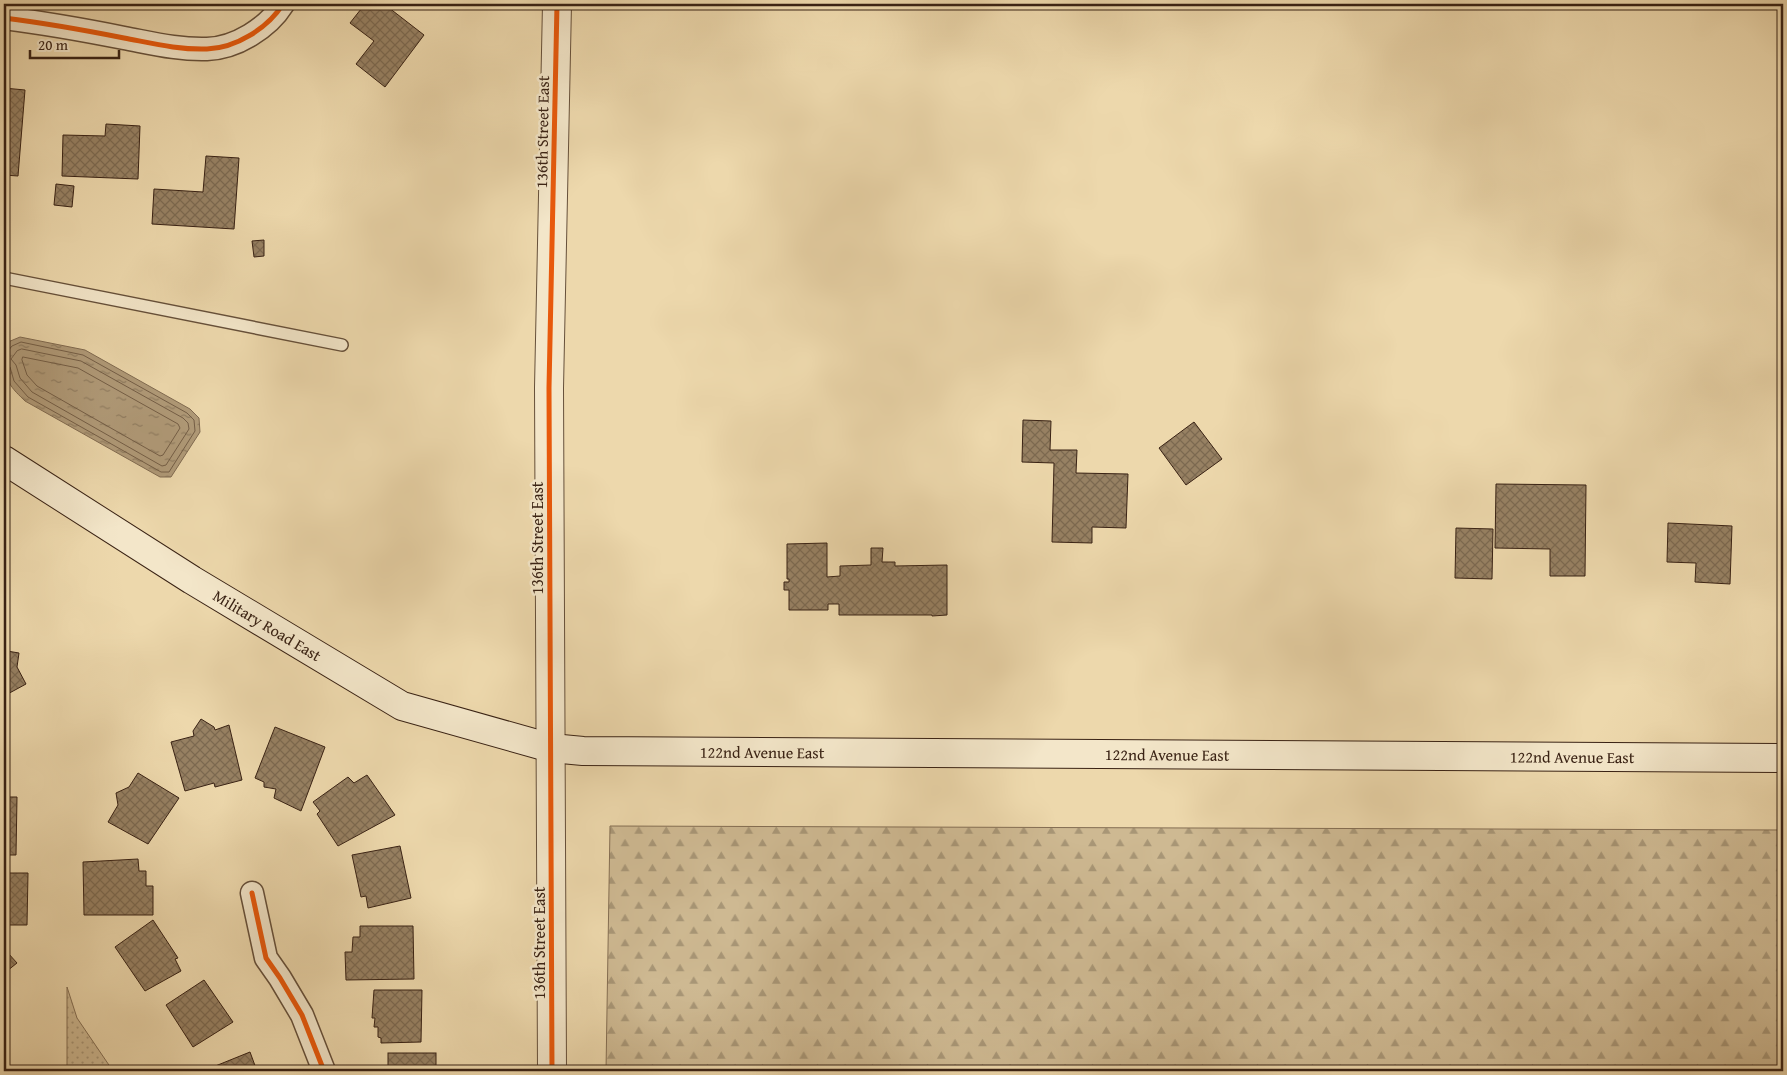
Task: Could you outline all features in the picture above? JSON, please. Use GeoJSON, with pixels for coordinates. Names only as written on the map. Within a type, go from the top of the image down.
{"type":"FeatureCollection","features":[{"type":"Feature","properties":{"kind":"main road","name":"136th Street East"},"geometry":{"type":"LineString","coordinates":[[552,1071],[549,388],[556,4]]}},
{"type":"Feature","properties":{"kind":"main road","name":"Military Road East"},"geometry":{"type":"LineString","coordinates":[[4,460],[192,580],[402,706],[551,748]]}},
{"type":"Feature","properties":{"kind":"main road","name":"122nd Avenue East"},"geometry":{"type":"LineString","coordinates":[[551,748],[582,751],[1783,758]]}},
{"type":"Feature","properties":{"kind":"street"},"geometry":{"type":"LineString","coordinates":[[4,18],[49,24],[182,48],[208,49],[225,46],[249,36],[277,12]]}},
{"type":"Feature","properties":{"kind":"street"},"geometry":{"type":"LineString","coordinates":[[252,892],[266,958],[302,1015],[324,1071]]}},
{"type":"Feature","properties":{"kind":"lane"},"geometry":{"type":"LineString","coordinates":[[4,278],[342,345]]}},
{"type":"Feature","properties":{"kind":"green space"},"geometry":{"type":"Polygon","coordinates":[[[610,826],[1783,830],[1783,1071],[606,1071],[610,826]]]}},
{"type":"Feature","properties":{"kind":"green space"},"geometry":{"type":"Polygon","coordinates":[[[67,987],[77,1018],[113,1071],[67,1071],[67,987]]]}},
{"type":"Feature","properties":{"kind":"water"},"geometry":{"type":"Polygon","coordinates":[[[20,337],[85,350],[190,409],[199,418],[200,432],[171,477],[160,477],[25,401],[10,385],[5,367],[5,352],[8,342],[20,337]]]}},
{"type":"Feature","properties":{"kind":"building"},"geometry":{"type":"Polygon","coordinates":[[[365,4],[384,4],[424,35],[385,87],[356,64],[374,41],[350,23],[365,4]]]}},
{"type":"Feature","properties":{"kind":"building"},"geometry":{"type":"Polygon","coordinates":[[[4,88],[25,90],[18,176],[4,175],[4,88]]]}},
{"type":"Feature","properties":{"kind":"building"},"geometry":{"type":"Polygon","coordinates":[[[106,124],[140,126],[138,179],[62,176],[63,135],[105,136],[106,124]]]}},
{"type":"Feature","properties":{"kind":"building"},"geometry":{"type":"Polygon","coordinates":[[[206,156],[239,158],[234,229],[152,224],[154,189],[203,192],[206,156]]]}},
{"type":"Feature","properties":{"kind":"building"},"geometry":{"type":"Polygon","coordinates":[[[56,184],[74,186],[72,207],[54,205],[56,184]]]}},
{"type":"Feature","properties":{"kind":"building"},"geometry":{"type":"Polygon","coordinates":[[[264,240],[264,256],[254,257],[252,241],[264,240]]]}},
{"type":"Feature","properties":{"kind":"building"},"geometry":{"type":"Polygon","coordinates":[[[1023,420],[1051,421],[1050,450],[1077,450],[1076,473],[1128,474],[1126,528],[1092,527],[1092,543],[1052,542],[1054,463],[1022,462],[1023,420]]]}},
{"type":"Feature","properties":{"kind":"building"},"geometry":{"type":"Polygon","coordinates":[[[1194,422],[1222,459],[1186,485],[1159,448],[1194,422]]]}},
{"type":"Feature","properties":{"kind":"building"},"geometry":{"type":"Polygon","coordinates":[[[1496,484],[1586,485],[1585,576],[1550,576],[1550,549],[1495,548],[1496,484]]]}},
{"type":"Feature","properties":{"kind":"building"},"geometry":{"type":"Polygon","coordinates":[[[1668,523],[1732,526],[1730,584],[1695,582],[1696,563],[1667,562],[1668,523]]]}},
{"type":"Feature","properties":{"kind":"building"},"geometry":{"type":"Polygon","coordinates":[[[1456,528],[1493,529],[1492,579],[1455,578],[1456,528]]]}},
{"type":"Feature","properties":{"kind":"building"},"geometry":{"type":"Polygon","coordinates":[[[827,543],[827,577],[840,576],[840,566],[871,565],[871,548],[883,548],[882,562],[895,562],[895,566],[947,565],[947,615],[839,615],[839,604],[828,604],[828,610],[789,610],[789,590],[784,590],[784,582],[789,582],[789,579],[787,579],[787,544],[827,543]]]}},
{"type":"Feature","properties":{"kind":"building"},"geometry":{"type":"Polygon","coordinates":[[[4,645],[7,651],[19,653],[17,667],[26,684],[4,696],[4,645]]]}},
{"type":"Feature","properties":{"kind":"building"},"geometry":{"type":"Polygon","coordinates":[[[201,719],[214,727],[215,730],[229,725],[242,780],[215,787],[214,783],[185,791],[171,742],[194,736],[193,731],[201,719]]]}},
{"type":"Feature","properties":{"kind":"building"},"geometry":{"type":"Polygon","coordinates":[[[4,725],[9,725],[8,778],[4,778],[4,725]]]}},
{"type":"Feature","properties":{"kind":"building"},"geometry":{"type":"Polygon","coordinates":[[[275,727],[325,747],[301,811],[274,798],[276,789],[264,787],[264,782],[255,778],[275,727]]]}},
{"type":"Feature","properties":{"kind":"building"},"geometry":{"type":"Polygon","coordinates":[[[138,773],[179,798],[148,844],[108,822],[118,805],[116,793],[129,787],[138,773]]]}},
{"type":"Feature","properties":{"kind":"building"},"geometry":{"type":"Polygon","coordinates":[[[367,775],[395,815],[338,846],[317,814],[320,811],[313,802],[348,777],[354,783],[367,775]]]}},
{"type":"Feature","properties":{"kind":"building"},"geometry":{"type":"Polygon","coordinates":[[[4,797],[17,797],[16,855],[4,855],[4,797]]]}},
{"type":"Feature","properties":{"kind":"building"},"geometry":{"type":"Polygon","coordinates":[[[400,846],[411,898],[368,908],[366,896],[361,897],[352,855],[400,846]]]}},
{"type":"Feature","properties":{"kind":"building"},"geometry":{"type":"Polygon","coordinates":[[[138,859],[139,871],[146,871],[146,886],[153,886],[153,915],[84,915],[83,862],[138,859]]]}},
{"type":"Feature","properties":{"kind":"building"},"geometry":{"type":"Polygon","coordinates":[[[4,873],[28,873],[27,925],[4,925],[4,873]]]}},
{"type":"Feature","properties":{"kind":"building"},"geometry":{"type":"Polygon","coordinates":[[[153,920],[178,958],[175,959],[181,971],[145,991],[115,947],[153,920]]]}},
{"type":"Feature","properties":{"kind":"building"},"geometry":{"type":"Polygon","coordinates":[[[360,926],[413,926],[414,979],[346,980],[345,952],[352,952],[353,937],[360,937],[360,926]]]}},
{"type":"Feature","properties":{"kind":"building"},"geometry":{"type":"Polygon","coordinates":[[[4,933],[8,933],[8,953],[17,963],[7,971],[7,989],[4,990],[4,933]]]}},
{"type":"Feature","properties":{"kind":"building"},"geometry":{"type":"Polygon","coordinates":[[[204,980],[233,1022],[193,1047],[166,1005],[204,980]]]}},
{"type":"Feature","properties":{"kind":"building"},"geometry":{"type":"Polygon","coordinates":[[[374,990],[422,990],[421,1042],[381,1043],[381,1038],[378,1037],[378,1027],[374,1027],[375,1018],[372,1018],[374,990]]]}},
{"type":"Feature","properties":{"kind":"building"},"geometry":{"type":"Polygon","coordinates":[[[250,1052],[257,1071],[203,1071],[250,1052]]]}},
{"type":"Feature","properties":{"kind":"building"},"geometry":{"type":"Polygon","coordinates":[[[388,1053],[436,1053],[436,1071],[388,1071],[388,1053]]]}},
{"type":"Feature","properties":{"kind":"cycle path"},"geometry":{"type":"LineString","coordinates":[[4,18],[165,46],[207,49],[218,48],[240,41],[260,29],[277,13],[283,4]]}},
{"type":"Feature","properties":{"kind":"cycle path"},"geometry":{"type":"LineString","coordinates":[[552,1071],[549,388],[557,4]]}},
{"type":"Feature","properties":{"kind":"cycle path"},"geometry":{"type":"LineString","coordinates":[[252,893],[266,958],[302,1015],[324,1071]]}}]}
